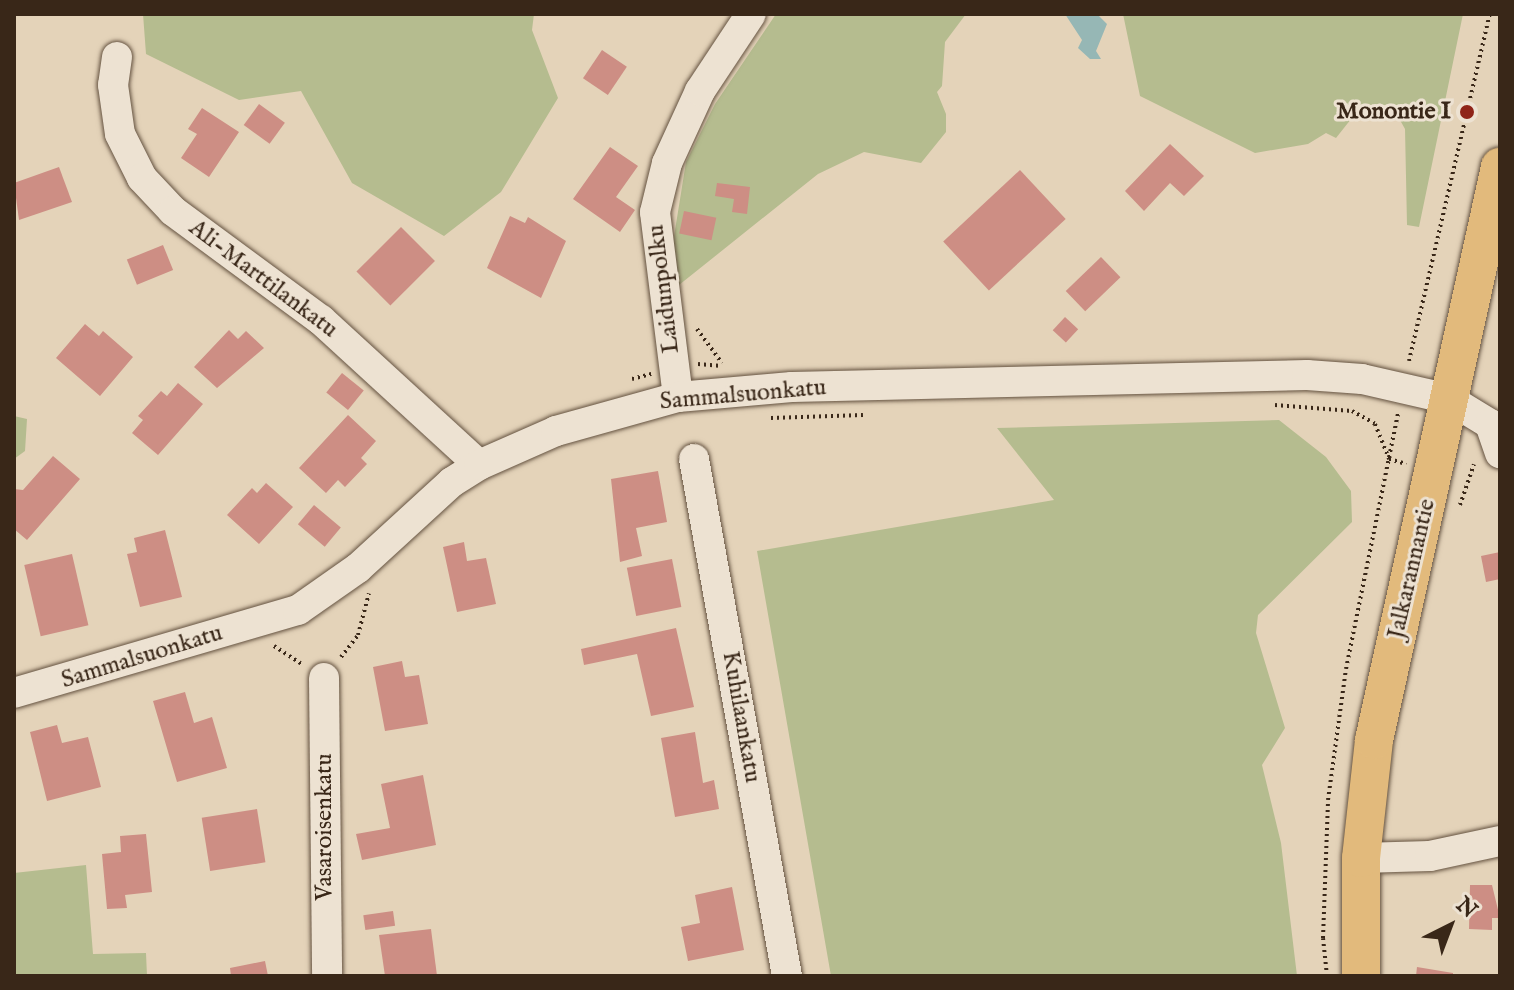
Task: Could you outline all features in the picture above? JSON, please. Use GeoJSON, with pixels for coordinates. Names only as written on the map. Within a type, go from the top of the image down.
{"type":"FeatureCollection","features":[{"type":"Feature","properties":{"kind":"main road","name":"Jalkarannantie"},"geometry":{"type":"LineString","coordinates":[[1361,976],[1361,858],[1374,740],[1451,478],[1449,399],[1500,167]]}},
{"type":"Feature","properties":{"kind":"street","name":"Laidunpolku"},"geometry":{"type":"LineString","coordinates":[[678,397],[655,212],[667,163],[700,91],[751,14]]}},
{"type":"Feature","properties":{"kind":"street","name":"Ali-Marttilankatu"},"geometry":{"type":"LineString","coordinates":[[117,57],[113,85],[120,134],[142,178],[173,211],[321,320],[479,465]]}},
{"type":"Feature","properties":{"kind":"street","name":"Sammalsuonkatu"},"geometry":{"type":"LineString","coordinates":[[14,693],[298,610],[358,568],[452,482],[479,465],[556,431],[678,397],[792,387],[1307,375],[1403,388],[1449,399],[1490,424],[1500,453]]}},
{"type":"Feature","properties":{"kind":"street","name":"Kuhilaankatu"},"geometry":{"type":"LineString","coordinates":[[694,459],[787,976]]}},
{"type":"Feature","properties":{"kind":"street","name":"Vasaroisenkatu"},"geometry":{"type":"LineString","coordinates":[[324,678],[327,976]]}},
{"type":"Feature","properties":{"kind":"street"},"geometry":{"type":"LineString","coordinates":[[1361,858],[1430,856],[1500,841]]}},
{"type":"Feature","properties":{"kind":"path"},"geometry":{"type":"LineString","coordinates":[[1327,976],[1323,938],[1328,800],[1346,669],[1403,388],[1490,14]]}},
{"type":"Feature","properties":{"kind":"path"},"geometry":{"type":"LineString","coordinates":[[1266,405],[1352,411],[1375,424],[1389,459]]}},
{"type":"Feature","properties":{"kind":"path"},"geometry":{"type":"LineString","coordinates":[[756,419],[876,414]]}},
{"type":"Feature","properties":{"kind":"path"},"geometry":{"type":"LineString","coordinates":[[1389,459],[1451,478]]}},
{"type":"Feature","properties":{"kind":"path"},"geometry":{"type":"LineString","coordinates":[[272,645],[324,678]]}},
{"type":"Feature","properties":{"kind":"green space"},"geometry":{"type":"Polygon","coordinates":[[[143,14],[534,14],[532,30],[558,98],[501,192],[444,236],[352,183],[301,91],[239,100],[146,54],[143,14]]]}},
{"type":"Feature","properties":{"kind":"green space"},"geometry":{"type":"Polygon","coordinates":[[[776,14],[966,14],[945,42],[942,86],[937,92],[946,114],[946,132],[921,163],[864,152],[818,174],[679,285],[672,249],[686,162],[715,104],[776,14]]]}},
{"type":"Feature","properties":{"kind":"green space"},"geometry":{"type":"Polygon","coordinates":[[[1123,14],[1463,14],[1419,227],[1407,225],[1405,129],[1391,104],[1359,109],[1336,138],[1326,133],[1308,144],[1255,153],[1140,96],[1123,14]]]}},
{"type":"Feature","properties":{"kind":"green space"},"geometry":{"type":"Polygon","coordinates":[[[14,416],[27,419],[25,451],[14,459],[14,416]]]}},
{"type":"Feature","properties":{"kind":"green space"},"geometry":{"type":"Polygon","coordinates":[[[1279,420],[1326,457],[1351,491],[1352,522],[1258,615],[1256,633],[1285,728],[1262,765],[1281,843],[1297,976],[831,976],[757,551],[1054,500],[997,428],[1279,420]]]}},
{"type":"Feature","properties":{"kind":"green space"},"geometry":{"type":"Polygon","coordinates":[[[86,865],[93,954],[146,953],[147,976],[14,976],[14,873],[86,865]]]}},
{"type":"Feature","properties":{"kind":"water"},"geometry":{"type":"Polygon","coordinates":[[[1065,14],[1097,14],[1107,24],[1096,51],[1101,59],[1090,59],[1078,48],[1082,40],[1065,14]]]}},
{"type":"Feature","properties":{"kind":"building"},"geometry":{"type":"Polygon","coordinates":[[[602,50],[627,67],[608,95],[583,78],[602,50]]]}},
{"type":"Feature","properties":{"kind":"building"},"geometry":{"type":"Polygon","coordinates":[[[259,104],[285,123],[270,144],[244,125],[259,104]]]}},
{"type":"Feature","properties":{"kind":"building"},"geometry":{"type":"Polygon","coordinates":[[[202,108],[239,132],[209,177],[181,158],[197,134],[188,129],[202,108]]]}},
{"type":"Feature","properties":{"kind":"building"},"geometry":{"type":"Polygon","coordinates":[[[1170,144],[1204,176],[1184,196],[1170,183],[1144,211],[1125,191],[1170,144]]]}},
{"type":"Feature","properties":{"kind":"building"},"geometry":{"type":"Polygon","coordinates":[[[610,147],[638,166],[616,197],[635,210],[620,232],[573,199],[610,147]]]}},
{"type":"Feature","properties":{"kind":"building"},"geometry":{"type":"Polygon","coordinates":[[[59,167],[72,202],[19,220],[14,183],[59,167]]]}},
{"type":"Feature","properties":{"kind":"building"},"geometry":{"type":"Polygon","coordinates":[[[1020,170],[1066,219],[989,291],[943,242],[1020,170]]]}},
{"type":"Feature","properties":{"kind":"building"},"geometry":{"type":"Polygon","coordinates":[[[717,183],[750,187],[747,214],[732,212],[734,199],[715,196],[717,183]]]}},
{"type":"Feature","properties":{"kind":"building"},"geometry":{"type":"Polygon","coordinates":[[[684,211],[716,218],[711,240],[679,233],[684,211]]]}},
{"type":"Feature","properties":{"kind":"building"},"geometry":{"type":"Polygon","coordinates":[[[510,216],[525,223],[528,217],[566,241],[541,298],[487,268],[510,216]]]}},
{"type":"Feature","properties":{"kind":"building"},"geometry":{"type":"Polygon","coordinates":[[[401,227],[435,261],[390,305],[356,272],[401,227]]]}},
{"type":"Feature","properties":{"kind":"building"},"geometry":{"type":"Polygon","coordinates":[[[163,245],[173,270],[137,285],[127,260],[163,245]]]}},
{"type":"Feature","properties":{"kind":"building"},"geometry":{"type":"Polygon","coordinates":[[[1101,257],[1120,277],[1085,311],[1066,291],[1101,257]]]}},
{"type":"Feature","properties":{"kind":"building"},"geometry":{"type":"Polygon","coordinates":[[[1065,317],[1078,329],[1066,342],[1053,330],[1065,317]]]}},
{"type":"Feature","properties":{"kind":"building"},"geometry":{"type":"Polygon","coordinates":[[[85,324],[99,336],[103,331],[133,357],[100,396],[56,358],[85,324]]]}},
{"type":"Feature","properties":{"kind":"building"},"geometry":{"type":"Polygon","coordinates":[[[229,330],[238,339],[246,331],[264,348],[217,388],[194,367],[229,330]]]}},
{"type":"Feature","properties":{"kind":"building"},"geometry":{"type":"Polygon","coordinates":[[[342,373],[364,391],[348,410],[326,392],[342,373]]]}},
{"type":"Feature","properties":{"kind":"building"},"geometry":{"type":"Polygon","coordinates":[[[178,383],[203,404],[158,455],[132,433],[143,420],[138,416],[161,391],[167,396],[178,383]]]}},
{"type":"Feature","properties":{"kind":"building"},"geometry":{"type":"Polygon","coordinates":[[[348,415],[376,441],[361,458],[367,464],[345,487],[338,480],[326,493],[299,468],[348,415]]]}},
{"type":"Feature","properties":{"kind":"building"},"geometry":{"type":"Polygon","coordinates":[[[53,456],[80,479],[27,540],[14,529],[14,489],[23,490],[53,456]]]}},
{"type":"Feature","properties":{"kind":"building"},"geometry":{"type":"Polygon","coordinates":[[[658,471],[667,522],[636,528],[642,556],[620,562],[611,479],[658,471]]]}},
{"type":"Feature","properties":{"kind":"building"},"geometry":{"type":"Polygon","coordinates":[[[266,483],[293,507],[259,544],[227,515],[252,488],[257,493],[266,483]]]}},
{"type":"Feature","properties":{"kind":"building"},"geometry":{"type":"Polygon","coordinates":[[[314,505],[341,527],[325,547],[298,524],[314,505]]]}},
{"type":"Feature","properties":{"kind":"building"},"geometry":{"type":"Polygon","coordinates":[[[165,530],[182,597],[140,607],[127,554],[137,552],[134,538],[165,530]]]}},
{"type":"Feature","properties":{"kind":"building"},"geometry":{"type":"Polygon","coordinates":[[[464,542],[467,561],[486,558],[496,604],[457,612],[443,547],[464,542]]]}},
{"type":"Feature","properties":{"kind":"building"},"geometry":{"type":"Polygon","coordinates":[[[1500,552],[1500,579],[1486,582],[1481,556],[1500,552]]]}},
{"type":"Feature","properties":{"kind":"building"},"geometry":{"type":"Polygon","coordinates":[[[72,554],[88,625],[41,636],[24,565],[72,554]]]}},
{"type":"Feature","properties":{"kind":"building"},"geometry":{"type":"Polygon","coordinates":[[[672,559],[681,607],[636,616],[627,568],[672,559]]]}},
{"type":"Feature","properties":{"kind":"building"},"geometry":{"type":"Polygon","coordinates":[[[676,628],[694,707],[651,716],[637,654],[584,665],[581,649],[676,628]]]}},
{"type":"Feature","properties":{"kind":"building"},"geometry":{"type":"Polygon","coordinates":[[[402,661],[405,677],[419,675],[428,724],[385,731],[373,667],[402,661]]]}},
{"type":"Feature","properties":{"kind":"building"},"geometry":{"type":"Polygon","coordinates":[[[185,692],[194,723],[212,717],[227,768],[177,782],[153,701],[185,692]]]}},
{"type":"Feature","properties":{"kind":"building"},"geometry":{"type":"Polygon","coordinates":[[[57,725],[62,743],[88,737],[101,787],[47,801],[30,732],[57,725]]]}},
{"type":"Feature","properties":{"kind":"building"},"geometry":{"type":"Polygon","coordinates":[[[695,732],[703,783],[714,780],[719,809],[675,817],[661,738],[695,732]]]}},
{"type":"Feature","properties":{"kind":"building"},"geometry":{"type":"Polygon","coordinates":[[[423,775],[436,845],[362,860],[356,834],[390,828],[381,784],[423,775]]]}},
{"type":"Feature","properties":{"kind":"building"},"geometry":{"type":"Polygon","coordinates":[[[257,809],[265,862],[210,871],[202,818],[257,809]]]}},
{"type":"Feature","properties":{"kind":"building"},"geometry":{"type":"Polygon","coordinates":[[[146,834],[152,892],[125,895],[127,908],[107,909],[102,854],[121,852],[120,836],[146,834]]]}},
{"type":"Feature","properties":{"kind":"building"},"geometry":{"type":"Polygon","coordinates":[[[1470,885],[1492,885],[1500,918],[1492,918],[1492,930],[1469,929],[1470,885]]]}},
{"type":"Feature","properties":{"kind":"building"},"geometry":{"type":"Polygon","coordinates":[[[732,887],[744,950],[688,961],[681,927],[700,923],[695,895],[732,887]]]}},
{"type":"Feature","properties":{"kind":"building"},"geometry":{"type":"Polygon","coordinates":[[[393,911],[395,926],[365,930],[363,915],[393,911]]]}},
{"type":"Feature","properties":{"kind":"building"},"geometry":{"type":"Polygon","coordinates":[[[431,929],[437,976],[385,976],[379,935],[431,929]]]}},
{"type":"Feature","properties":{"kind":"building"},"geometry":{"type":"Polygon","coordinates":[[[265,961],[268,976],[231,976],[230,968],[265,961]]]}},
{"type":"Feature","properties":{"kind":"building"},"geometry":{"type":"Polygon","coordinates":[[[1417,967],[1453,973],[1453,976],[1416,976],[1417,967]]]}},
{"type":"Feature","properties":{"kind":"place","name":"Monontie I"},"geometry":{"type":"Point","coordinates":[1467,112]}}]}
